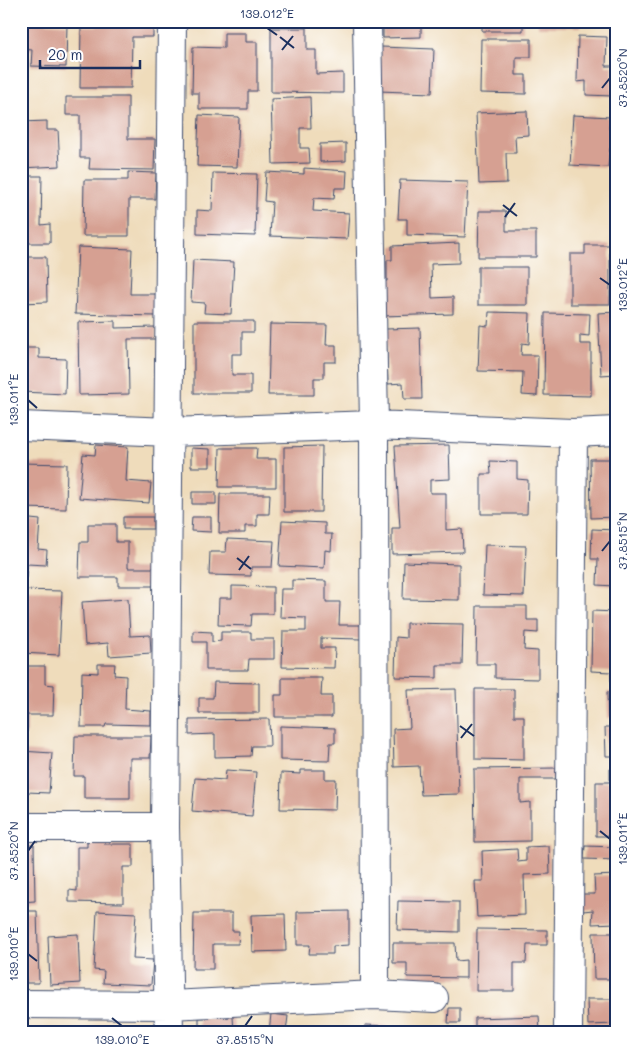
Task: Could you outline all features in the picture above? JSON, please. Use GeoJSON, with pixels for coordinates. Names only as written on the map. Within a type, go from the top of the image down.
{"type":"FeatureCollection","features":[{"type":"Feature","properties":{"kind":"street"},"geometry":{"type":"LineString","coordinates":[[169,1032],[170,1005],[165,827],[170,432],[172,21]]}},
{"type":"Feature","properties":{"kind":"street"},"geometry":{"type":"LineString","coordinates":[[367,21],[374,425],[376,995]]}},
{"type":"Feature","properties":{"kind":"street"},"geometry":{"type":"LineString","coordinates":[[21,426],[170,432],[374,425],[573,433],[616,431]]}},
{"type":"Feature","properties":{"kind":"street"},"geometry":{"type":"LineString","coordinates":[[568,1032],[573,433]]}},
{"type":"Feature","properties":{"kind":"street"},"geometry":{"type":"LineString","coordinates":[[21,827],[165,827]]}},
{"type":"Feature","properties":{"kind":"street"},"geometry":{"type":"LineString","coordinates":[[21,1004],[170,1005],[376,995],[434,998]]}},
{"type":"Feature","properties":{"kind":"building"},"geometry":{"type":"Polygon","coordinates":[[[118,21],[153,21],[153,37],[132,37],[131,88],[80,88],[81,26],[118,26],[118,21]]]}},
{"type":"Feature","properties":{"kind":"building"},"geometry":{"type":"Polygon","coordinates":[[[421,21],[421,37],[383,38],[383,22],[421,21]]]}},
{"type":"Feature","properties":{"kind":"building"},"geometry":{"type":"Polygon","coordinates":[[[482,21],[523,21],[523,31],[482,31],[482,21]]]}},
{"type":"Feature","properties":{"kind":"building"},"geometry":{"type":"Polygon","coordinates":[[[538,21],[581,21],[581,27],[538,27],[538,21]]]}},
{"type":"Feature","properties":{"kind":"building"},"geometry":{"type":"Polygon","coordinates":[[[602,21],[616,21],[616,23],[602,23],[602,21]]]}},
{"type":"Feature","properties":{"kind":"building"},"geometry":{"type":"Polygon","coordinates":[[[24,22],[67,24],[66,67],[31,66],[32,50],[23,49],[24,22]]]}},
{"type":"Feature","properties":{"kind":"building"},"geometry":{"type":"Polygon","coordinates":[[[271,28],[307,28],[307,50],[316,50],[316,74],[343,73],[343,93],[271,92],[271,28]]]}},
{"type":"Feature","properties":{"kind":"building"},"geometry":{"type":"Polygon","coordinates":[[[224,33],[246,33],[246,42],[257,42],[257,91],[248,91],[248,109],[199,109],[199,93],[192,93],[193,47],[224,48],[224,33]]]}},
{"type":"Feature","properties":{"kind":"building"},"geometry":{"type":"Polygon","coordinates":[[[578,36],[607,37],[606,66],[613,66],[612,96],[586,95],[586,81],[577,82],[578,36]]]}},
{"type":"Feature","properties":{"kind":"building"},"geometry":{"type":"Polygon","coordinates":[[[481,39],[531,39],[531,57],[516,57],[516,75],[526,75],[526,94],[480,93],[481,39]]]}},
{"type":"Feature","properties":{"kind":"building"},"geometry":{"type":"Polygon","coordinates":[[[381,47],[434,49],[432,93],[379,91],[381,47]]]}},
{"type":"Feature","properties":{"kind":"building"},"geometry":{"type":"Polygon","coordinates":[[[66,97],[128,97],[128,139],[155,139],[154,170],[89,169],[90,158],[80,158],[80,115],[66,115],[66,97]]]}},
{"type":"Feature","properties":{"kind":"building"},"geometry":{"type":"Polygon","coordinates":[[[310,97],[311,128],[300,128],[300,148],[309,148],[310,163],[273,164],[271,99],[310,97]]]}},
{"type":"Feature","properties":{"kind":"building"},"geometry":{"type":"Polygon","coordinates":[[[527,111],[528,135],[515,136],[516,153],[506,153],[507,183],[479,184],[476,113],[527,111]]]}},
{"type":"Feature","properties":{"kind":"building"},"geometry":{"type":"Polygon","coordinates":[[[199,115],[239,117],[237,167],[197,166],[199,115]]]}},
{"type":"Feature","properties":{"kind":"building"},"geometry":{"type":"Polygon","coordinates":[[[573,115],[610,117],[609,129],[616,130],[616,148],[610,148],[608,167],[570,165],[573,115]]]}},
{"type":"Feature","properties":{"kind":"building"},"geometry":{"type":"Polygon","coordinates":[[[47,121],[47,130],[58,130],[60,166],[21,168],[21,122],[47,121]]]}},
{"type":"Feature","properties":{"kind":"building"},"geometry":{"type":"Polygon","coordinates":[[[346,143],[346,161],[320,162],[320,144],[346,143]]]}},
{"type":"Feature","properties":{"kind":"building"},"geometry":{"type":"Polygon","coordinates":[[[304,168],[347,171],[346,188],[335,188],[334,199],[314,198],[313,211],[349,213],[347,239],[270,236],[272,202],[264,201],[266,172],[304,174],[304,168]]]}},
{"type":"Feature","properties":{"kind":"building"},"geometry":{"type":"Polygon","coordinates":[[[128,172],[156,173],[155,199],[129,199],[129,236],[83,236],[84,180],[128,180],[128,172]]]}},
{"type":"Feature","properties":{"kind":"building"},"geometry":{"type":"Polygon","coordinates":[[[213,173],[257,174],[255,236],[197,234],[197,210],[212,211],[213,173]]]}},
{"type":"Feature","properties":{"kind":"building"},"geometry":{"type":"Polygon","coordinates":[[[21,176],[42,176],[41,225],[50,224],[50,243],[22,243],[21,176]]]}},
{"type":"Feature","properties":{"kind":"building"},"geometry":{"type":"Polygon","coordinates":[[[400,180],[468,182],[465,237],[407,235],[407,219],[398,219],[400,180]]]}},
{"type":"Feature","properties":{"kind":"building"},"geometry":{"type":"Polygon","coordinates":[[[479,211],[506,211],[506,231],[536,231],[536,257],[478,257],[479,211]]]}},
{"type":"Feature","properties":{"kind":"building"},"geometry":{"type":"Polygon","coordinates":[[[459,243],[459,263],[431,264],[432,298],[453,297],[453,314],[381,316],[380,281],[387,281],[387,260],[392,260],[392,246],[459,243]]]}},
{"type":"Feature","properties":{"kind":"building"},"geometry":{"type":"Polygon","coordinates":[[[585,245],[610,245],[610,304],[570,304],[570,254],[585,254],[585,245]]]}},
{"type":"Feature","properties":{"kind":"building"},"geometry":{"type":"Polygon","coordinates":[[[78,247],[132,249],[130,294],[156,294],[156,316],[75,314],[78,247]]]}},
{"type":"Feature","properties":{"kind":"building"},"geometry":{"type":"Polygon","coordinates":[[[21,257],[46,257],[47,302],[21,303],[21,257]]]}},
{"type":"Feature","properties":{"kind":"building"},"geometry":{"type":"Polygon","coordinates":[[[193,260],[234,262],[231,314],[204,313],[205,303],[191,302],[193,260]]]}},
{"type":"Feature","properties":{"kind":"building"},"geometry":{"type":"Polygon","coordinates":[[[478,267],[527,267],[527,305],[478,305],[478,267]]]}},
{"type":"Feature","properties":{"kind":"building"},"geometry":{"type":"Polygon","coordinates":[[[489,312],[530,313],[529,344],[522,343],[521,355],[538,355],[537,396],[522,395],[523,372],[478,371],[480,325],[488,326],[489,312]]]}},
{"type":"Feature","properties":{"kind":"building"},"geometry":{"type":"Polygon","coordinates":[[[616,312],[616,374],[601,375],[598,313],[616,312]]]}},
{"type":"Feature","properties":{"kind":"building"},"geometry":{"type":"Polygon","coordinates":[[[545,313],[590,314],[589,336],[580,335],[580,344],[591,344],[591,396],[544,395],[545,313]]]}},
{"type":"Feature","properties":{"kind":"building"},"geometry":{"type":"Polygon","coordinates":[[[115,321],[115,328],[156,327],[156,339],[128,339],[129,394],[79,395],[78,322],[115,321]]]}},
{"type":"Feature","properties":{"kind":"building"},"geometry":{"type":"Polygon","coordinates":[[[194,321],[254,321],[254,332],[242,332],[242,354],[232,354],[232,375],[251,375],[251,393],[194,393],[194,321]]]}},
{"type":"Feature","properties":{"kind":"building"},"geometry":{"type":"Polygon","coordinates":[[[270,324],[327,325],[326,345],[336,345],[336,362],[324,362],[324,378],[314,378],[314,395],[268,395],[270,324]]]}},
{"type":"Feature","properties":{"kind":"building"},"geometry":{"type":"Polygon","coordinates":[[[420,328],[422,399],[404,399],[403,383],[388,384],[386,329],[420,328]]]}},
{"type":"Feature","properties":{"kind":"building"},"geometry":{"type":"Polygon","coordinates":[[[21,348],[39,348],[39,358],[66,359],[65,394],[21,392],[21,348]]]}},
{"type":"Feature","properties":{"kind":"building"},"geometry":{"type":"Polygon","coordinates":[[[96,445],[128,447],[126,481],[151,483],[149,503],[79,498],[83,454],[95,455],[96,445]]]}},
{"type":"Feature","properties":{"kind":"building"},"geometry":{"type":"Polygon","coordinates":[[[449,445],[450,479],[430,480],[430,493],[446,493],[446,530],[462,529],[463,552],[392,554],[392,528],[400,528],[395,446],[449,445]]]}},
{"type":"Feature","properties":{"kind":"building"},"geometry":{"type":"Polygon","coordinates":[[[322,446],[321,512],[284,512],[284,447],[322,446]]]}},
{"type":"Feature","properties":{"kind":"building"},"geometry":{"type":"Polygon","coordinates":[[[191,448],[210,449],[210,467],[191,467],[191,448]]]}},
{"type":"Feature","properties":{"kind":"building"},"geometry":{"type":"Polygon","coordinates":[[[220,448],[257,448],[256,459],[276,459],[276,487],[219,487],[220,448]]]}},
{"type":"Feature","properties":{"kind":"building"},"geometry":{"type":"Polygon","coordinates":[[[590,459],[616,459],[616,517],[591,518],[590,459]]]}},
{"type":"Feature","properties":{"kind":"building"},"geometry":{"type":"Polygon","coordinates":[[[490,461],[517,462],[517,479],[528,480],[527,514],[481,514],[481,474],[491,474],[490,461]]]}},
{"type":"Feature","properties":{"kind":"building"},"geometry":{"type":"Polygon","coordinates":[[[21,463],[67,464],[66,509],[21,508],[21,463]]]}},
{"type":"Feature","properties":{"kind":"building"},"geometry":{"type":"Polygon","coordinates":[[[192,492],[216,492],[216,504],[192,504],[192,492]]]}},
{"type":"Feature","properties":{"kind":"building"},"geometry":{"type":"Polygon","coordinates":[[[220,494],[270,494],[269,514],[257,514],[257,526],[245,526],[245,533],[219,533],[220,494]]]}},
{"type":"Feature","properties":{"kind":"building"},"geometry":{"type":"Polygon","coordinates":[[[123,517],[153,517],[153,529],[123,529],[123,517]]]}},
{"type":"Feature","properties":{"kind":"building"},"geometry":{"type":"Polygon","coordinates":[[[192,517],[211,517],[211,532],[191,531],[192,517]]]}},
{"type":"Feature","properties":{"kind":"building"},"geometry":{"type":"Polygon","coordinates":[[[21,518],[40,520],[38,549],[47,550],[46,565],[27,564],[26,578],[21,578],[21,518]]]}},
{"type":"Feature","properties":{"kind":"building"},"geometry":{"type":"Polygon","coordinates":[[[282,521],[325,523],[325,534],[332,534],[331,551],[325,550],[324,568],[279,566],[282,521]]]}},
{"type":"Feature","properties":{"kind":"building"},"geometry":{"type":"Polygon","coordinates":[[[88,524],[116,524],[116,542],[128,542],[128,568],[154,568],[153,586],[118,586],[118,577],[79,577],[80,542],[88,542],[88,524]]]}},
{"type":"Feature","properties":{"kind":"building"},"geometry":{"type":"Polygon","coordinates":[[[592,529],[616,530],[616,600],[614,600],[614,586],[597,585],[598,559],[591,559],[592,529]]]}},
{"type":"Feature","properties":{"kind":"building"},"geometry":{"type":"Polygon","coordinates":[[[227,539],[274,541],[272,567],[251,567],[251,576],[209,575],[210,552],[226,552],[227,539]]]}},
{"type":"Feature","properties":{"kind":"building"},"geometry":{"type":"Polygon","coordinates":[[[485,545],[526,546],[524,596],[483,595],[485,545]]]}},
{"type":"Feature","properties":{"kind":"building"},"geometry":{"type":"Polygon","coordinates":[[[404,562],[459,564],[459,600],[403,599],[404,562]]]}},
{"type":"Feature","properties":{"kind":"building"},"geometry":{"type":"Polygon","coordinates":[[[292,580],[326,581],[326,602],[340,602],[339,625],[361,625],[361,639],[321,638],[321,648],[335,648],[334,668],[282,667],[283,631],[306,631],[306,618],[280,617],[281,589],[292,589],[292,580]]]}},
{"type":"Feature","properties":{"kind":"building"},"geometry":{"type":"Polygon","coordinates":[[[232,586],[273,587],[273,614],[252,614],[251,626],[218,625],[219,598],[232,598],[232,586]]]}},
{"type":"Feature","properties":{"kind":"building"},"geometry":{"type":"Polygon","coordinates":[[[21,590],[62,591],[59,655],[21,653],[21,590]]]}},
{"type":"Feature","properties":{"kind":"building"},"geometry":{"type":"Polygon","coordinates":[[[128,599],[130,636],[150,635],[151,653],[109,656],[108,643],[85,645],[82,602],[128,599]]]}},
{"type":"Feature","properties":{"kind":"building"},"geometry":{"type":"Polygon","coordinates":[[[477,606],[527,606],[527,620],[538,620],[538,633],[525,632],[524,650],[538,651],[538,679],[495,678],[495,664],[476,664],[477,606]]]}},
{"type":"Feature","properties":{"kind":"building"},"geometry":{"type":"Polygon","coordinates":[[[592,611],[616,612],[616,681],[611,681],[611,672],[591,671],[592,611]]]}},
{"type":"Feature","properties":{"kind":"building"},"geometry":{"type":"Polygon","coordinates":[[[406,623],[463,624],[462,665],[437,665],[437,678],[395,677],[396,637],[406,638],[406,623]]]}},
{"type":"Feature","properties":{"kind":"building"},"geometry":{"type":"Polygon","coordinates":[[[193,631],[212,632],[212,642],[221,641],[221,632],[251,632],[251,639],[274,639],[274,659],[249,659],[248,670],[206,670],[206,642],[193,642],[193,631]]]}},
{"type":"Feature","properties":{"kind":"building"},"geometry":{"type":"Polygon","coordinates":[[[98,664],[115,664],[114,675],[126,676],[125,709],[151,711],[151,725],[106,724],[105,727],[81,727],[82,672],[98,673],[98,664]]]}},
{"type":"Feature","properties":{"kind":"building"},"geometry":{"type":"Polygon","coordinates":[[[21,666],[45,666],[45,684],[54,685],[53,715],[27,715],[27,733],[21,733],[21,666]]]}},
{"type":"Feature","properties":{"kind":"building"},"geometry":{"type":"Polygon","coordinates":[[[282,678],[322,678],[321,696],[332,696],[332,717],[275,717],[275,695],[282,695],[282,678]]]}},
{"type":"Feature","properties":{"kind":"building"},"geometry":{"type":"Polygon","coordinates":[[[214,682],[259,683],[259,713],[199,713],[199,698],[213,698],[214,682]]]}},
{"type":"Feature","properties":{"kind":"building"},"geometry":{"type":"Polygon","coordinates":[[[456,689],[459,794],[421,795],[419,766],[394,767],[393,729],[410,728],[408,690],[456,689]]]}},
{"type":"Feature","properties":{"kind":"building"},"geometry":{"type":"Polygon","coordinates":[[[475,689],[514,689],[514,716],[524,716],[524,760],[475,759],[475,689]]]}},
{"type":"Feature","properties":{"kind":"building"},"geometry":{"type":"Polygon","coordinates":[[[607,692],[616,692],[616,718],[608,718],[607,692]]]}},
{"type":"Feature","properties":{"kind":"building"},"geometry":{"type":"Polygon","coordinates":[[[269,719],[270,746],[252,746],[251,756],[215,757],[215,734],[189,735],[189,720],[269,719]]]}},
{"type":"Feature","properties":{"kind":"building"},"geometry":{"type":"Polygon","coordinates":[[[280,726],[335,728],[335,743],[330,743],[329,761],[280,760],[280,726]]]}},
{"type":"Feature","properties":{"kind":"building"},"geometry":{"type":"Polygon","coordinates":[[[605,727],[616,727],[616,756],[606,756],[605,727]]]}},
{"type":"Feature","properties":{"kind":"building"},"geometry":{"type":"Polygon","coordinates":[[[75,736],[151,736],[150,758],[130,758],[130,798],[84,798],[84,776],[74,776],[75,736]]]}},
{"type":"Feature","properties":{"kind":"building"},"geometry":{"type":"Polygon","coordinates":[[[21,751],[52,753],[49,793],[27,792],[26,803],[21,803],[21,751]]]}},
{"type":"Feature","properties":{"kind":"building"},"geometry":{"type":"Polygon","coordinates":[[[556,768],[556,779],[520,779],[520,803],[530,802],[530,841],[475,842],[474,769],[556,768]]]}},
{"type":"Feature","properties":{"kind":"building"},"geometry":{"type":"Polygon","coordinates":[[[610,769],[616,769],[616,836],[596,836],[596,782],[610,782],[610,769]]]}},
{"type":"Feature","properties":{"kind":"building"},"geometry":{"type":"Polygon","coordinates":[[[226,770],[256,772],[252,816],[192,811],[195,778],[225,780],[226,770]]]}},
{"type":"Feature","properties":{"kind":"building"},"geometry":{"type":"Polygon","coordinates":[[[301,770],[325,770],[325,779],[336,779],[335,810],[280,809],[281,773],[301,774],[301,770]]]}},
{"type":"Feature","properties":{"kind":"building"},"geometry":{"type":"Polygon","coordinates":[[[87,836],[105,836],[105,844],[133,844],[133,867],[123,867],[123,903],[69,902],[69,890],[77,891],[77,847],[87,847],[87,836]]]}},
{"type":"Feature","properties":{"kind":"building"},"geometry":{"type":"Polygon","coordinates":[[[34,845],[35,901],[21,902],[21,846],[34,845]]]}},
{"type":"Feature","properties":{"kind":"building"},"geometry":{"type":"Polygon","coordinates":[[[549,846],[550,874],[524,875],[525,915],[477,917],[475,881],[483,881],[482,851],[517,849],[518,862],[526,861],[526,847],[549,846]]]}},
{"type":"Feature","properties":{"kind":"building"},"geometry":{"type":"Polygon","coordinates":[[[585,846],[616,847],[616,860],[584,859],[585,846]]]}},
{"type":"Feature","properties":{"kind":"building"},"geometry":{"type":"Polygon","coordinates":[[[616,875],[616,923],[592,924],[593,910],[583,911],[583,894],[595,894],[594,876],[616,875]]]}},
{"type":"Feature","properties":{"kind":"building"},"geometry":{"type":"Polygon","coordinates":[[[398,901],[459,902],[459,932],[397,930],[398,901]]]}},
{"type":"Feature","properties":{"kind":"building"},"geometry":{"type":"Polygon","coordinates":[[[21,911],[37,911],[39,983],[26,983],[24,953],[21,953],[21,911]]]}},
{"type":"Feature","properties":{"kind":"building"},"geometry":{"type":"Polygon","coordinates":[[[97,911],[136,913],[133,959],[153,960],[151,985],[103,983],[104,971],[94,970],[97,911]]]}},
{"type":"Feature","properties":{"kind":"building"},"geometry":{"type":"Polygon","coordinates":[[[349,911],[349,945],[333,946],[333,954],[309,954],[310,945],[297,945],[297,912],[349,911]]]}},
{"type":"Feature","properties":{"kind":"building"},"geometry":{"type":"Polygon","coordinates":[[[194,913],[232,913],[232,931],[239,931],[238,944],[213,944],[213,969],[193,969],[194,913]]]}},
{"type":"Feature","properties":{"kind":"building"},"geometry":{"type":"Polygon","coordinates":[[[285,914],[286,951],[252,952],[251,915],[285,914]]]}},
{"type":"Feature","properties":{"kind":"building"},"geometry":{"type":"Polygon","coordinates":[[[477,929],[547,930],[547,945],[527,945],[526,963],[514,963],[514,991],[476,991],[477,929]]]}},
{"type":"Feature","properties":{"kind":"building"},"geometry":{"type":"Polygon","coordinates":[[[593,933],[616,933],[616,979],[594,979],[593,933]]]}},
{"type":"Feature","properties":{"kind":"building"},"geometry":{"type":"Polygon","coordinates":[[[78,934],[80,983],[50,985],[48,936],[78,934]]]}},
{"type":"Feature","properties":{"kind":"building"},"geometry":{"type":"Polygon","coordinates":[[[393,943],[455,943],[456,961],[466,960],[466,978],[407,977],[407,963],[393,963],[393,943]]]}},
{"type":"Feature","properties":{"kind":"building"},"geometry":{"type":"Polygon","coordinates":[[[587,999],[616,999],[616,1024],[588,1025],[587,999]]]}},
{"type":"Feature","properties":{"kind":"building"},"geometry":{"type":"Polygon","coordinates":[[[449,1008],[460,1008],[460,1023],[448,1023],[449,1008]]]}},
{"type":"Feature","properties":{"kind":"building"},"geometry":{"type":"Polygon","coordinates":[[[271,1014],[288,1016],[286,1032],[269,1032],[271,1014]]]}},
{"type":"Feature","properties":{"kind":"building"},"geometry":{"type":"Polygon","coordinates":[[[539,1016],[540,1032],[475,1032],[475,1018],[539,1016]]]}},
{"type":"Feature","properties":{"kind":"building"},"geometry":{"type":"Polygon","coordinates":[[[233,1017],[234,1032],[199,1032],[199,1018],[233,1017]]]}},
{"type":"Feature","properties":{"kind":"building"},"geometry":{"type":"Polygon","coordinates":[[[365,1025],[387,1026],[387,1032],[365,1032],[365,1025]]]}}]}
